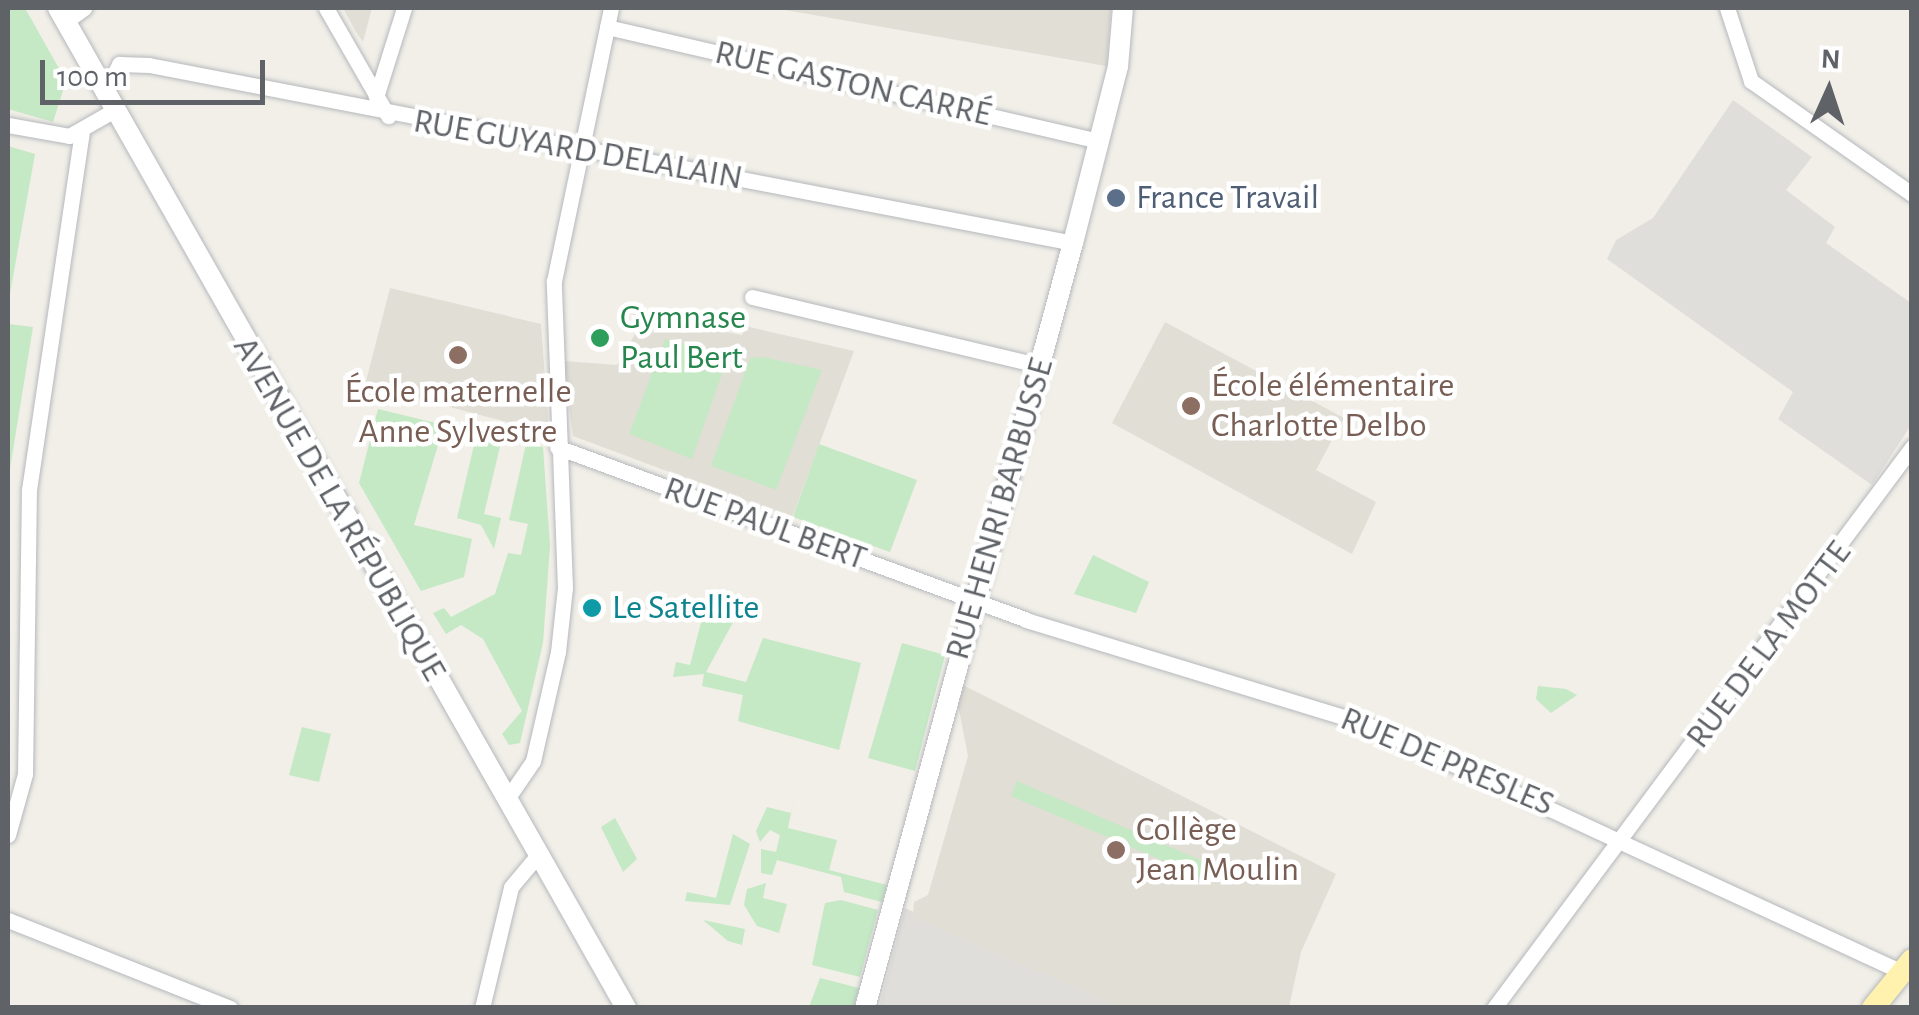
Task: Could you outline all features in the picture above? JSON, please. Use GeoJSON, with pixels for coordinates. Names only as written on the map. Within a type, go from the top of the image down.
{"type":"FeatureCollection","features":[{"type":"Feature","properties":{"kind":"main road","name":"RUE HENRI BARBUSSE"},"geometry":{"type":"LineString","coordinates":[[865,1008],[1073,243],[1099,141],[1123,8]]}},
{"type":"Feature","properties":{"kind":"main road","name":"AVENUE DE LA RÉPUBLIQUE"},"geometry":{"type":"LineString","coordinates":[[62,15],[107,104],[626,1008]]}},
{"type":"Feature","properties":{"kind":"main road"},"geometry":{"type":"LineString","coordinates":[[1874,1008],[1907,966]]}},
{"type":"Feature","properties":{"kind":"street"},"geometry":{"type":"LineString","coordinates":[[62,15],[84,8]]}},
{"type":"Feature","properties":{"kind":"street"},"geometry":{"type":"LineString","coordinates":[[326,8],[388,116]]}},
{"type":"Feature","properties":{"kind":"street"},"geometry":{"type":"LineString","coordinates":[[376,97],[404,8]]}},
{"type":"Feature","properties":{"kind":"street"},"geometry":{"type":"LineString","coordinates":[[507,799],[533,762],[558,652],[565,588],[554,281],[610,8]]}},
{"type":"Feature","properties":{"kind":"street"},"geometry":{"type":"LineString","coordinates":[[1727,8],[1751,81],[1912,194]]}},
{"type":"Feature","properties":{"kind":"street","name":"RUE GASTON CARRÉ"},"geometry":{"type":"LineString","coordinates":[[607,27],[1099,141]]}},
{"type":"Feature","properties":{"kind":"street","name":"RUE GUYARD DELALAIN"},"geometry":{"type":"LineString","coordinates":[[107,104],[120,64],[149,65],[388,116],[582,148],[1073,243]]}},
{"type":"Feature","properties":{"kind":"street"},"geometry":{"type":"LineString","coordinates":[[8,835],[25,774],[29,490],[82,132],[107,104]]}},
{"type":"Feature","properties":{"kind":"street"},"geometry":{"type":"LineString","coordinates":[[8,126],[49,137],[82,132]]}},
{"type":"Feature","properties":{"kind":"street"},"geometry":{"type":"LineString","coordinates":[[752,298],[1040,366]]}},
{"type":"Feature","properties":{"kind":"street","name":"RUE PAUL BERT"},"geometry":{"type":"LineString","coordinates":[[557,447],[974,600]]}},
{"type":"Feature","properties":{"kind":"street","name":"RUE DE LA MOTTE"},"geometry":{"type":"LineString","coordinates":[[1494,1008],[1912,447]]}},
{"type":"Feature","properties":{"kind":"street","name":"RUE DE PRESLES"},"geometry":{"type":"LineString","coordinates":[[974,600],[1366,724],[1907,966]]}},
{"type":"Feature","properties":{"kind":"street"},"geometry":{"type":"LineString","coordinates":[[482,1008],[511,887],[537,856]]}},
{"type":"Feature","properties":{"kind":"street"},"geometry":{"type":"LineString","coordinates":[[8,920],[230,1008]]}},
{"type":"Feature","properties":{"kind":"shaded area"},"geometry":{"type":"Polygon","coordinates":[[[343,8],[372,8],[363,42],[356,32],[343,8]]]}},
{"type":"Feature","properties":{"kind":"shaded area"},"geometry":{"type":"Polygon","coordinates":[[[774,8],[1111,8],[1107,63],[1106,66],[774,8]]]}},
{"type":"Feature","properties":{"kind":"shaded area"},"geometry":{"type":"Polygon","coordinates":[[[1733,100],[1812,157],[1786,190],[1835,227],[1826,243],[1911,303],[1911,425],[1872,485],[1778,419],[1793,392],[1607,259],[1616,240],[1653,218],[1733,100]]]}},
{"type":"Feature","properties":{"kind":"shaded area","name":"École maternelle Anne Sylvestre"},"geometry":{"type":"Polygon","coordinates":[[[390,288],[541,324],[549,433],[365,385],[390,288]]]}},
{"type":"Feature","properties":{"kind":"shaded area"},"geometry":{"type":"Polygon","coordinates":[[[633,314],[742,335],[745,326],[854,351],[792,518],[573,436],[563,361],[617,365],[635,334],[633,314]]]}},
{"type":"Feature","properties":{"kind":"shaded area"},"geometry":{"type":"Polygon","coordinates":[[[1165,322],[1344,418],[1316,470],[1376,502],[1352,554],[1112,423],[1165,322]]]}},
{"type":"Feature","properties":{"kind":"shaded area","name":"Collège Jean Moulin"},"geometry":{"type":"Polygon","coordinates":[[[963,685],[1336,874],[1301,952],[1289,1007],[1121,1007],[913,917],[914,902],[928,895],[968,756],[958,705],[963,685]]]}},
{"type":"Feature","properties":{"kind":"shaded area"},"geometry":{"type":"Polygon","coordinates":[[[905,908],[1126,1007],[879,1008],[905,908]]]}},
{"type":"Feature","properties":{"kind":"green space"},"geometry":{"type":"Polygon","coordinates":[[[8,8],[25,8],[66,81],[53,122],[8,109],[8,8]]]}},
{"type":"Feature","properties":{"kind":"green space"},"geometry":{"type":"Polygon","coordinates":[[[8,146],[35,154],[8,305],[8,146]]]}},
{"type":"Feature","properties":{"kind":"green space"},"geometry":{"type":"Polygon","coordinates":[[[8,324],[33,327],[8,481],[8,324]]]}},
{"type":"Feature","properties":{"kind":"green space"},"geometry":{"type":"Polygon","coordinates":[[[665,339],[729,354],[692,459],[629,434],[665,339]]]}},
{"type":"Feature","properties":{"kind":"green space"},"geometry":{"type":"Polygon","coordinates":[[[763,357],[822,370],[776,490],[711,466],[750,358],[763,357]]]}},
{"type":"Feature","properties":{"kind":"green space"},"geometry":{"type":"Polygon","coordinates":[[[378,409],[444,425],[414,525],[472,539],[464,577],[421,591],[359,483],[378,409]]]}},
{"type":"Feature","properties":{"kind":"green space"},"geometry":{"type":"Polygon","coordinates":[[[477,432],[502,438],[484,514],[501,518],[494,549],[481,525],[457,518],[477,432]]]}},
{"type":"Feature","properties":{"kind":"green space"},"geometry":{"type":"Polygon","coordinates":[[[526,444],[543,447],[550,546],[543,643],[520,743],[509,745],[502,734],[522,711],[483,639],[461,625],[446,634],[433,613],[444,608],[451,617],[495,594],[508,553],[521,555],[528,524],[509,520],[526,444]]]}},
{"type":"Feature","properties":{"kind":"green space"},"geometry":{"type":"Polygon","coordinates":[[[819,444],[917,480],[890,552],[793,517],[819,444]]]}},
{"type":"Feature","properties":{"kind":"green space"},"geometry":{"type":"Polygon","coordinates":[[[1093,555],[1149,582],[1136,613],[1074,594],[1093,555]]]}},
{"type":"Feature","properties":{"kind":"green space"},"geometry":{"type":"Polygon","coordinates":[[[705,607],[737,615],[706,672],[746,682],[763,638],[861,663],[839,750],[738,721],[743,695],[702,686],[704,674],[673,677],[676,662],[690,665],[705,607]]]}},
{"type":"Feature","properties":{"kind":"green space"},"geometry":{"type":"Polygon","coordinates":[[[902,643],[945,655],[915,771],[868,758],[902,643]]]}},
{"type":"Feature","properties":{"kind":"green space"},"geometry":{"type":"Polygon","coordinates":[[[1538,686],[1566,689],[1577,695],[1551,713],[1536,699],[1538,686]]]}},
{"type":"Feature","properties":{"kind":"green space"},"geometry":{"type":"Polygon","coordinates":[[[302,727],[331,734],[319,782],[289,775],[302,727]]]}},
{"type":"Feature","properties":{"kind":"green space"},"geometry":{"type":"Polygon","coordinates":[[[798,780],[788,828],[837,840],[829,870],[887,885],[882,902],[844,892],[841,877],[777,860],[772,875],[761,873],[761,849],[776,852],[780,835],[770,830],[760,842],[756,831],[767,807],[791,813],[798,780]]]}},
{"type":"Feature","properties":{"kind":"green space"},"geometry":{"type":"Polygon","coordinates":[[[1017,781],[1214,866],[1208,880],[1011,796],[1017,781]]]}},
{"type":"Feature","properties":{"kind":"green space"},"geometry":{"type":"Polygon","coordinates":[[[615,818],[637,859],[623,872],[601,827],[615,818]]]}},
{"type":"Feature","properties":{"kind":"green space"},"geometry":{"type":"Polygon","coordinates":[[[733,834],[750,844],[730,905],[685,901],[687,892],[716,898],[733,834]]]}},
{"type":"Feature","properties":{"kind":"green space"},"geometry":{"type":"Polygon","coordinates":[[[766,883],[763,898],[787,904],[779,933],[757,926],[744,905],[747,889],[766,883]]]}},
{"type":"Feature","properties":{"kind":"green space"},"geometry":{"type":"Polygon","coordinates":[[[841,900],[878,910],[860,977],[812,965],[825,903],[841,900]]]}},
{"type":"Feature","properties":{"kind":"green space"},"geometry":{"type":"Polygon","coordinates":[[[703,920],[745,929],[742,945],[728,941],[703,920]]]}},
{"type":"Feature","properties":{"kind":"green space"},"geometry":{"type":"Polygon","coordinates":[[[820,978],[859,988],[854,1007],[809,1007],[820,978]]]}},
{"type":"Feature","properties":{"kind":"place","name":"France Travail"},"geometry":{"type":"Point","coordinates":[1116,198]}},
{"type":"Feature","properties":{"kind":"place","name":"Gymnase Paul Bert"},"geometry":{"type":"Point","coordinates":[600,338]}},
{"type":"Feature","properties":{"kind":"place","name":"École maternelle Anne Sylvestre"},"geometry":{"type":"Point","coordinates":[458,355]}},
{"type":"Feature","properties":{"kind":"place","name":"École élémentaire Charlotte Delbo"},"geometry":{"type":"Point","coordinates":[1191,406]}},
{"type":"Feature","properties":{"kind":"place","name":"Le Satellite"},"geometry":{"type":"Point","coordinates":[592,608]}},
{"type":"Feature","properties":{"kind":"place","name":"Collège Jean Moulin"},"geometry":{"type":"Point","coordinates":[1116,850]}}]}
